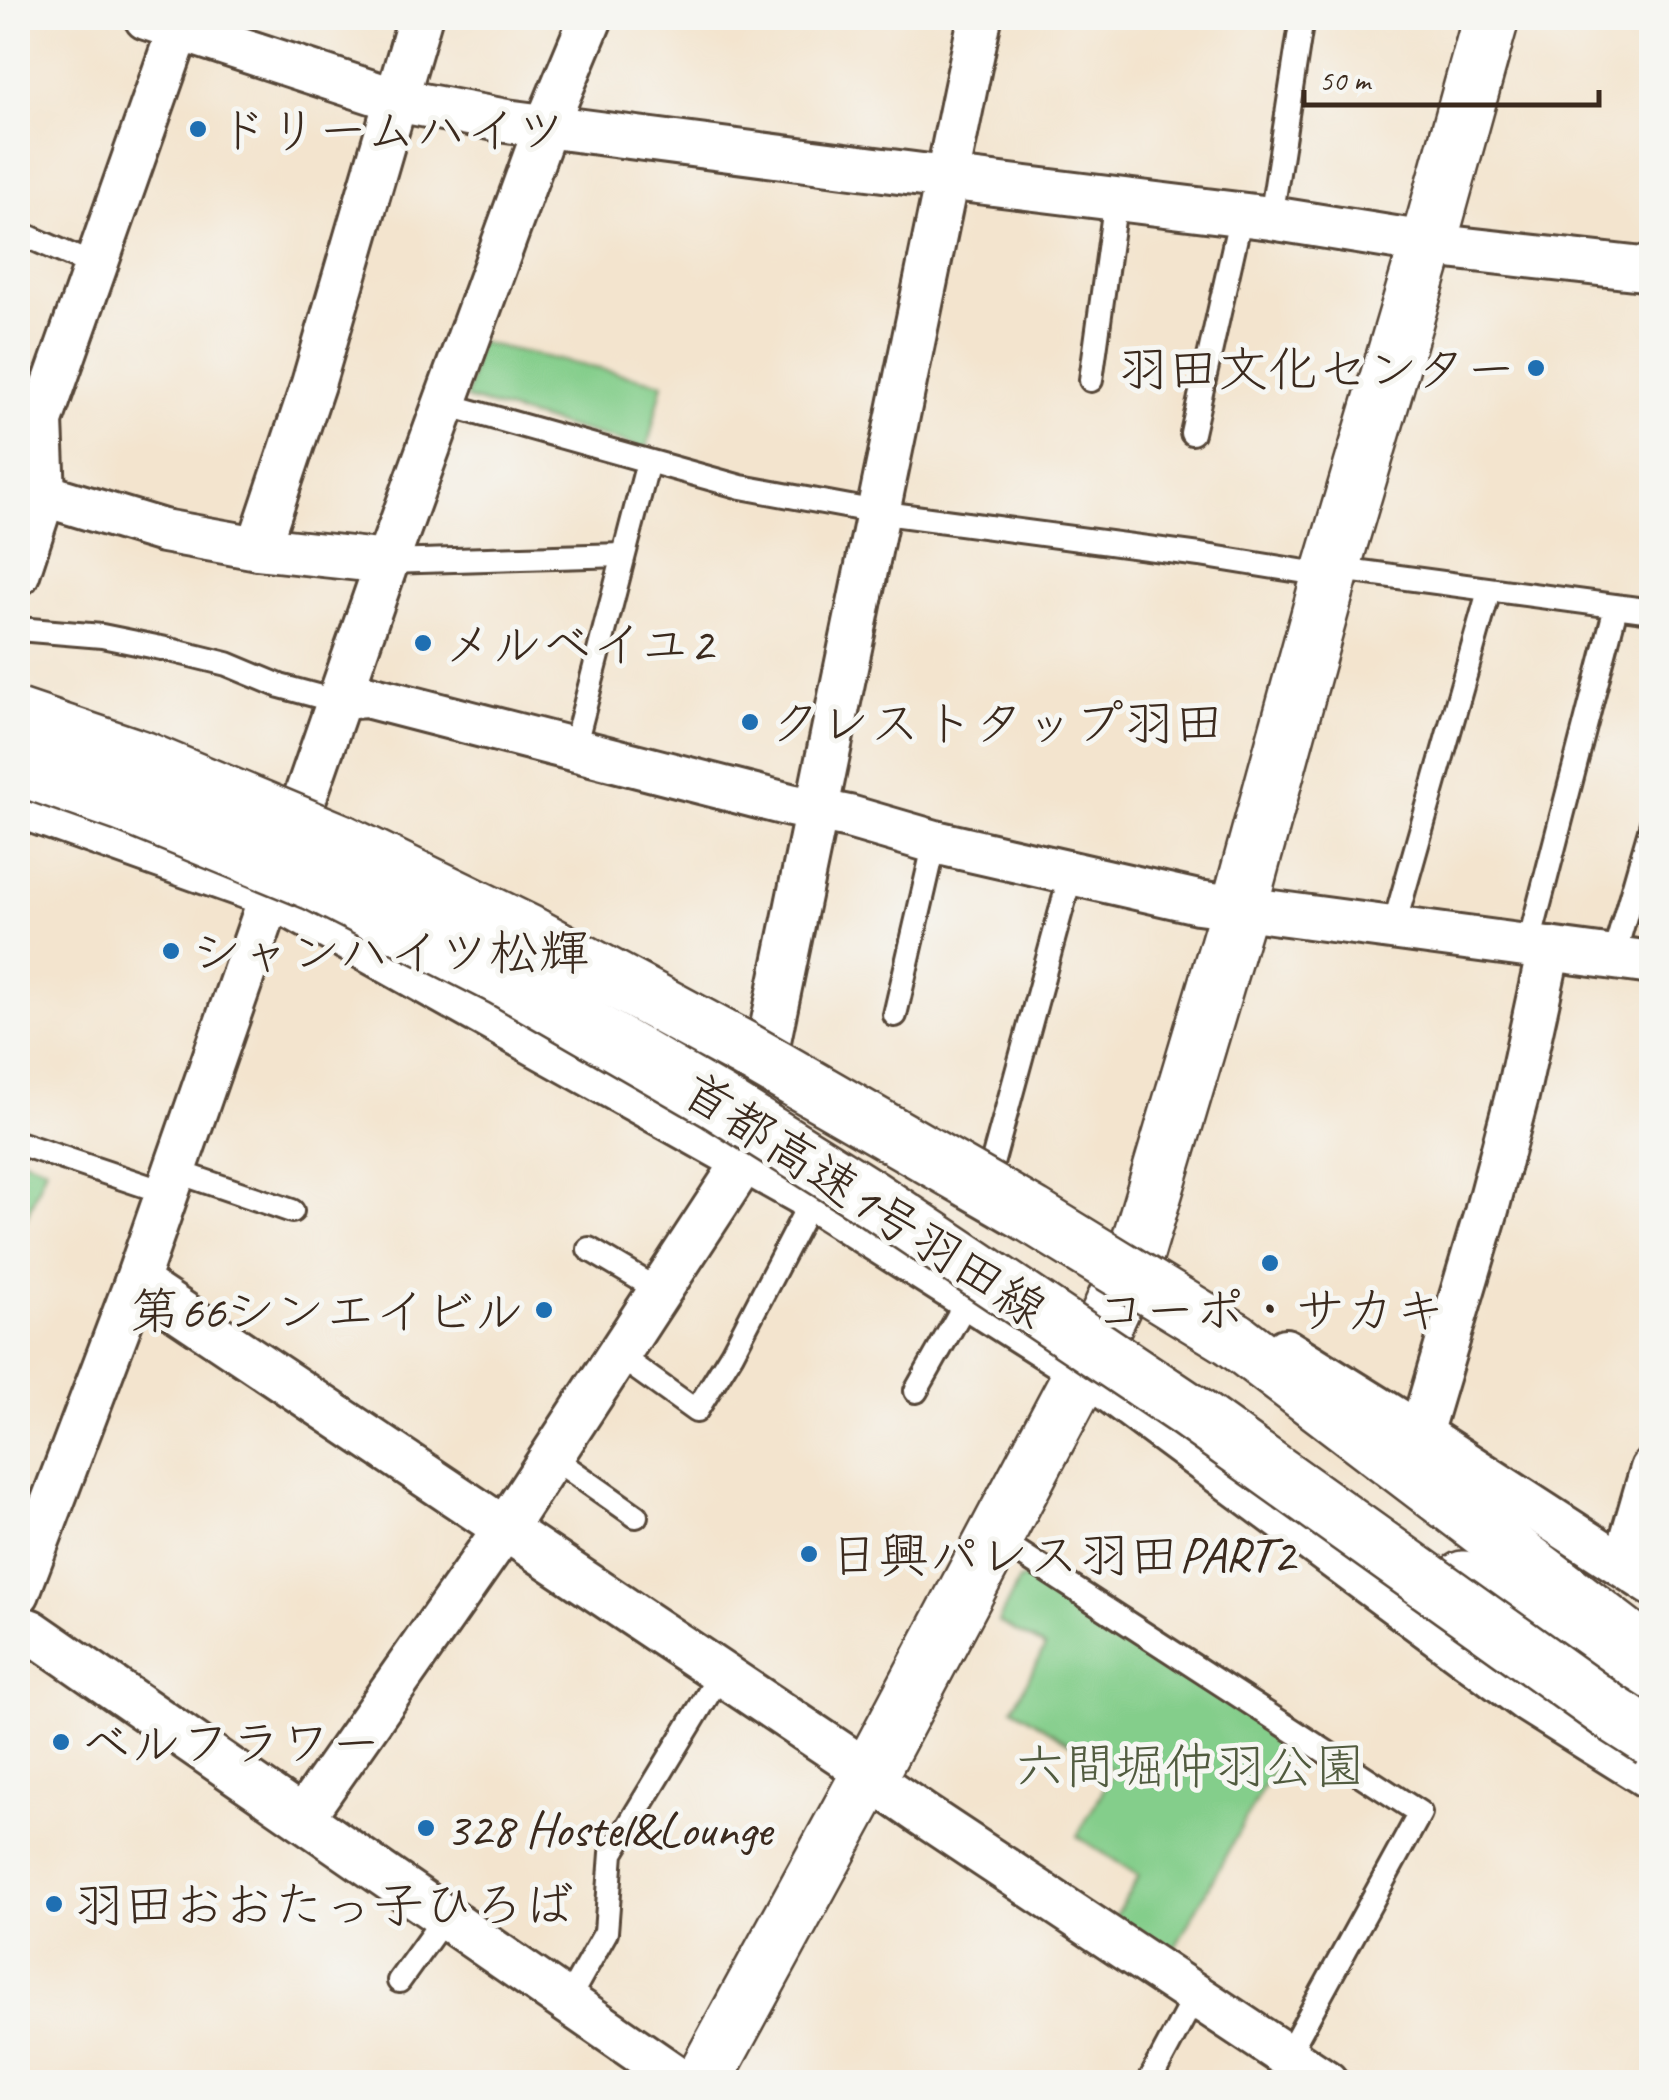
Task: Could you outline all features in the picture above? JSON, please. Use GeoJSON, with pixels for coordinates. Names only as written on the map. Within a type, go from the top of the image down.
{"type":"FeatureCollection","features":[{"type":"Feature","properties":{"kind":"main road"},"geometry":{"type":"LineString","coordinates":[[702,2082],[1083,1371],[1135,1257],[1239,908],[1331,572],[1491,18]]}},
{"type":"Feature","properties":{"kind":"main road","name":"首都高速1号羽田線"},"geometry":{"type":"LineString","coordinates":[[18,717],[142,759],[341,842],[526,932],[742,1049],[1033,1216],[1234,1338],[1652,1615]]}},
{"type":"Feature","properties":{"kind":"main road","name":"首都高速1号羽田線"},"geometry":{"type":"LineString","coordinates":[[18,767],[123,804],[316,883],[503,978],[718,1102],[871,1198],[1189,1411],[1652,1739]]}},
{"type":"Feature","properties":{"kind":"main road"},"geometry":{"type":"LineString","coordinates":[[1234,1338],[1652,1657]]}},
{"type":"Feature","properties":{"kind":"main road"},"geometry":{"type":"LineString","coordinates":[[1189,1411],[1652,1696]]}},
{"type":"Feature","properties":{"kind":"street"},"geometry":{"type":"LineString","coordinates":[[258,548],[313,384],[420,18]]}},
{"type":"Feature","properties":{"kind":"street"},"geometry":{"type":"LineString","coordinates":[[18,1593],[136,1282],[387,562],[546,126],[591,18]]}},
{"type":"Feature","properties":{"kind":"street"},"geometry":{"type":"LineString","coordinates":[[302,1818],[505,1528],[744,1162],[980,18]]}},
{"type":"Feature","properties":{"kind":"street"},"geometry":{"type":"LineString","coordinates":[[18,574],[41,421],[95,266],[169,21],[396,100],[546,126],[1256,216],[1427,244],[1652,270]]}},
{"type":"Feature","properties":{"kind":"street"},"geometry":{"type":"LineString","coordinates":[[31,491],[164,531],[258,548],[387,562]]}},
{"type":"Feature","properties":{"kind":"street"},"geometry":{"type":"LineString","coordinates":[[340,698],[366,696],[935,842],[1188,900],[1632,960]]}},
{"type":"Feature","properties":{"kind":"street"},"geometry":{"type":"LineString","coordinates":[[18,703],[302,807],[768,1048],[1135,1257],[1638,1574],[1652,1469]]}},
{"type":"Feature","properties":{"kind":"street"},"geometry":{"type":"LineString","coordinates":[[18,806],[271,896],[812,1199],[1083,1371],[1529,1702],[1652,1780]]}},
{"type":"Feature","properties":{"kind":"street"},"geometry":{"type":"LineString","coordinates":[[1420,1434],[1517,1096],[1539,948]]}},
{"type":"Feature","properties":{"kind":"street"},"geometry":{"type":"LineString","coordinates":[[136,1282],[1326,2082]]}},
{"type":"Feature","properties":{"kind":"street"},"geometry":{"type":"LineString","coordinates":[[18,1626],[31,1631],[683,2082]]}},
{"type":"Feature","properties":{"kind":"lane"},"geometry":{"type":"LineString","coordinates":[[1192,433],[1256,216],[1302,18]]}},
{"type":"Feature","properties":{"kind":"lane"},"geometry":{"type":"LineString","coordinates":[[1091,380],[1116,198]]}},
{"type":"Feature","properties":{"kind":"lane"},"geometry":{"type":"LineString","coordinates":[[18,232],[95,266]]}},
{"type":"Feature","properties":{"kind":"lane"},"geometry":{"type":"LineString","coordinates":[[445,404],[740,487],[876,512],[1652,611]]}},
{"type":"Feature","properties":{"kind":"lane"},"geometry":{"type":"LineString","coordinates":[[574,748],[648,462]]}},
{"type":"Feature","properties":{"kind":"lane"},"geometry":{"type":"LineString","coordinates":[[387,562],[623,555]]}},
{"type":"Feature","properties":{"kind":"lane"},"geometry":{"type":"LineString","coordinates":[[1393,929],[1489,591]]}},
{"type":"Feature","properties":{"kind":"lane"},"geometry":{"type":"LineString","coordinates":[[1539,948],[1616,607]]}},
{"type":"Feature","properties":{"kind":"lane"},"geometry":{"type":"LineString","coordinates":[[18,629],[88,634],[166,649],[227,664],[280,686],[332,700],[340,698]]}},
{"type":"Feature","properties":{"kind":"lane"},"geometry":{"type":"LineString","coordinates":[[1632,960],[1652,822]]}},
{"type":"Feature","properties":{"kind":"lane"},"geometry":{"type":"LineString","coordinates":[[895,1015],[935,842]]}},
{"type":"Feature","properties":{"kind":"lane"},"geometry":{"type":"LineString","coordinates":[[989,1175],[1071,874]]}},
{"type":"Feature","properties":{"kind":"lane"},"geometry":{"type":"LineString","coordinates":[[18,1142],[292,1212]]}},
{"type":"Feature","properties":{"kind":"lane"},"geometry":{"type":"LineString","coordinates":[[618,1355],[696,1411],[732,1354],[812,1199]]}},
{"type":"Feature","properties":{"kind":"lane"},"geometry":{"type":"LineString","coordinates":[[589,1249],[660,1291]]}},
{"type":"Feature","properties":{"kind":"lane"},"geometry":{"type":"LineString","coordinates":[[916,1391],[968,1299]]}},
{"type":"Feature","properties":{"kind":"lane"},"geometry":{"type":"LineString","coordinates":[[552,1457],[636,1516]]}},
{"type":"Feature","properties":{"kind":"lane"},"geometry":{"type":"LineString","coordinates":[[995,1537],[1420,1813],[1287,2056]]}},
{"type":"Feature","properties":{"kind":"lane"},"geometry":{"type":"LineString","coordinates":[[568,2001],[606,1932],[612,1852],[720,1673]]}},
{"type":"Feature","properties":{"kind":"lane"},"geometry":{"type":"LineString","coordinates":[[399,1980],[444,1917]]}},
{"type":"Feature","properties":{"kind":"lane"},"geometry":{"type":"LineString","coordinates":[[1149,2082],[1195,1996]]}},
{"type":"Feature","properties":{"kind":"green space"},"geometry":{"type":"Polygon","coordinates":[[[478,342],[663,383],[647,449],[466,399],[478,342]]]}},
{"type":"Feature","properties":{"kind":"green space"},"geometry":{"type":"Polygon","coordinates":[[[18,1157],[46,1167],[18,1239],[18,1157]]]}},
{"type":"Feature","properties":{"kind":"green space","name":"六間堀仲羽公園"},"geometry":{"type":"Polygon","coordinates":[[[1031,1576],[1289,1740],[1170,1957],[1113,1920],[1139,1876],[1077,1836],[1114,1771],[1013,1708],[1045,1647],[998,1622],[1019,1580],[1031,1576]]]}},
{"type":"Feature","properties":{"kind":"place","name":"ドリームハイツ"},"geometry":{"type":"Point","coordinates":[198,129]}},
{"type":"Feature","properties":{"kind":"place","name":"羽田文化センター"},"geometry":{"type":"Point","coordinates":[1536,368]}},
{"type":"Feature","properties":{"kind":"place","name":"メルベイユ2"},"geometry":{"type":"Point","coordinates":[423,643]}},
{"type":"Feature","properties":{"kind":"place","name":"クレストタップ羽田"},"geometry":{"type":"Point","coordinates":[750,722]}},
{"type":"Feature","properties":{"kind":"place","name":"シャンハイツ松輝"},"geometry":{"type":"Point","coordinates":[171,951]}},
{"type":"Feature","properties":{"kind":"place","name":"コーポ・サカキ"},"geometry":{"type":"Point","coordinates":[1270,1263]}},
{"type":"Feature","properties":{"kind":"place","name":"第66シンエイビル"},"geometry":{"type":"Point","coordinates":[544,1310]}},
{"type":"Feature","properties":{"kind":"place","name":"日興パレス羽田PART2"},"geometry":{"type":"Point","coordinates":[809,1554]}},
{"type":"Feature","properties":{"kind":"place","name":"ベルフラワー"},"geometry":{"type":"Point","coordinates":[61,1742]}},
{"type":"Feature","properties":{"kind":"place","name":"328 Hostel&Lounge"},"geometry":{"type":"Point","coordinates":[426,1828]}},
{"type":"Feature","properties":{"kind":"place","name":"羽田おおたっ子ひろば"},"geometry":{"type":"Point","coordinates":[54,1904]}}]}
